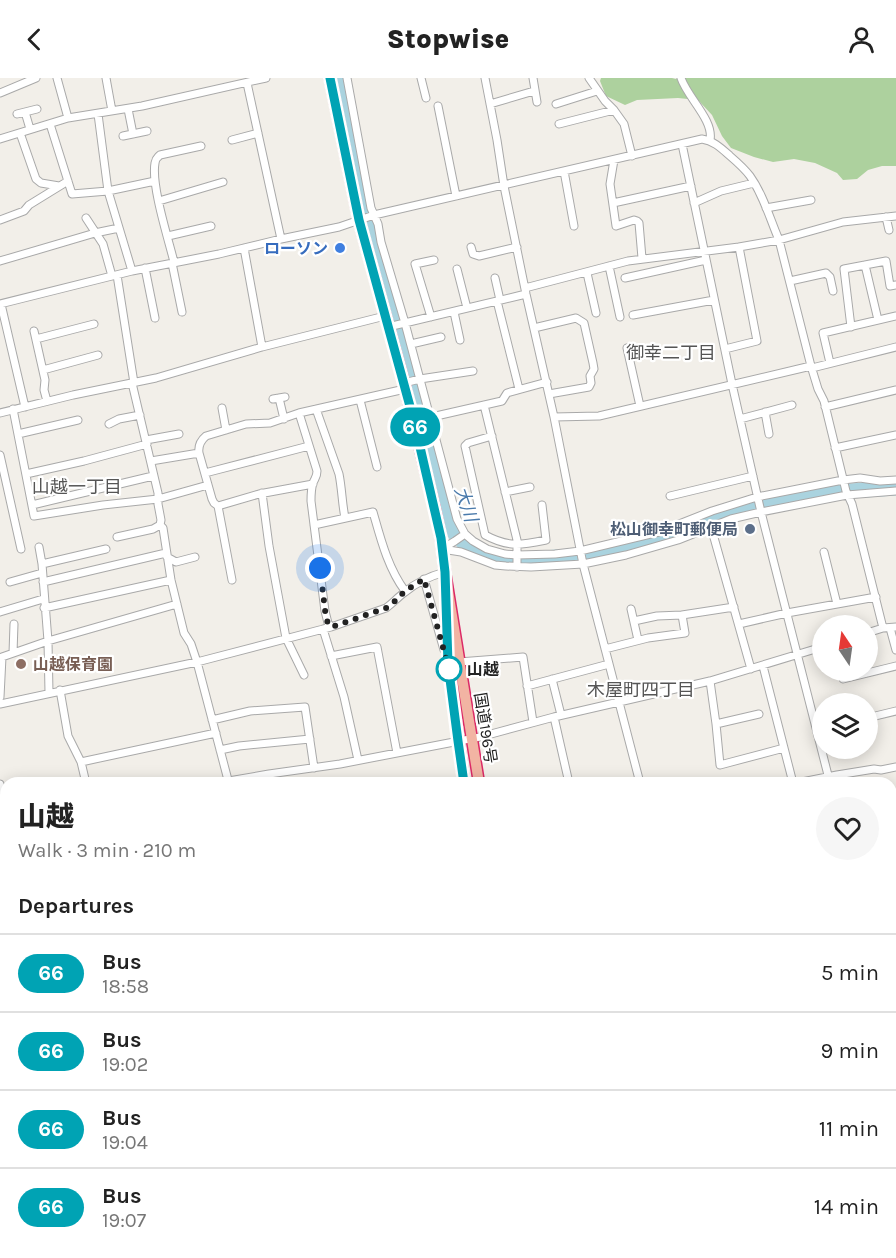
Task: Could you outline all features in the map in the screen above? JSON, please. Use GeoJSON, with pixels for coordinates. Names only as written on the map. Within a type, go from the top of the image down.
{"type":"FeatureCollection","features":[{"type":"Feature","properties":{"kind":"highway","name":"国道196号"},"geometry":{"type":"LineString","coordinates":[[330,78],[367,218],[385,316],[397,325],[406,385],[416,420],[435,510],[445,572],[454,663],[458,741],[463,777]]}},
{"type":"Feature","properties":{"kind":"highway","name":"国道196号"},"geometry":{"type":"LineString","coordinates":[[454,663],[472,738],[478,777]]}},
{"type":"Feature","properties":{"kind":"street"},"geometry":{"type":"LineString","coordinates":[[0,93],[36,78]]}},
{"type":"Feature","properties":{"kind":"street"},"geometry":{"type":"LineString","coordinates":[[57,78],[68,118]]}},
{"type":"Feature","properties":{"kind":"street"},"geometry":{"type":"LineString","coordinates":[[106,78],[112,111]]}},
{"type":"Feature","properties":{"kind":"street"},"geometry":{"type":"LineString","coordinates":[[0,139],[68,118],[128,109],[266,78]]}},
{"type":"Feature","properties":{"kind":"street"},"geometry":{"type":"LineString","coordinates":[[347,78],[371,208],[367,218],[387,264],[397,325],[411,344],[418,380],[463,535],[487,549],[505,554],[517,561],[626,555],[668,543],[760,510],[846,493],[895,493]]}},
{"type":"Feature","properties":{"kind":"street"},"geometry":{"type":"LineString","coordinates":[[421,78],[426,98]]}},
{"type":"Feature","properties":{"kind":"street"},"geometry":{"type":"LineString","coordinates":[[485,78],[504,186],[547,382],[581,557],[638,777]]}},
{"type":"Feature","properties":{"kind":"street"},"geometry":{"type":"LineString","coordinates":[[533,78],[537,102]]}},
{"type":"Feature","properties":{"kind":"street"},"geometry":{"type":"LineString","coordinates":[[590,78],[597,91],[624,124],[632,156]]}},
{"type":"Feature","properties":{"kind":"street"},"geometry":{"type":"LineString","coordinates":[[681,78],[708,125],[710,140]]}},
{"type":"Feature","properties":{"kind":"street"},"geometry":{"type":"LineString","coordinates":[[247,83],[281,239]]}},
{"type":"Feature","properties":{"kind":"street"},"geometry":{"type":"LineString","coordinates":[[490,104],[534,91]]}},
{"type":"Feature","properties":{"kind":"street"},"geometry":{"type":"LineString","coordinates":[[556,104],[597,91]]}},
{"type":"Feature","properties":{"kind":"street"},"geometry":{"type":"LineString","coordinates":[[438,106],[456,196]]}},
{"type":"Feature","properties":{"kind":"street"},"geometry":{"type":"LineString","coordinates":[[17,114],[37,109]]}},
{"type":"Feature","properties":{"kind":"street"},"geometry":{"type":"LineString","coordinates":[[128,109],[134,134]]}},
{"type":"Feature","properties":{"kind":"street"},"geometry":{"type":"LineString","coordinates":[[559,124],[614,110]]}},
{"type":"Feature","properties":{"kind":"street"},"geometry":{"type":"LineString","coordinates":[[25,112],[30,129]]}},
{"type":"Feature","properties":{"kind":"street"},"geometry":{"type":"LineString","coordinates":[[98,114],[108,191],[132,271]]}},
{"type":"Feature","properties":{"kind":"street"},"geometry":{"type":"LineString","coordinates":[[50,124],[72,194],[108,191],[155,181]]}},
{"type":"Feature","properties":{"kind":"street"},"geometry":{"type":"LineString","coordinates":[[123,136],[147,131]]}},
{"type":"Feature","properties":{"kind":"street"},"geometry":{"type":"LineString","coordinates":[[20,133],[36,179],[41,183],[59,186]]}},
{"type":"Feature","properties":{"kind":"street"},"geometry":{"type":"LineString","coordinates":[[232,140],[258,133]]}},
{"type":"Feature","properties":{"kind":"street"},"geometry":{"type":"LineString","coordinates":[[25,407],[1,304],[145,268],[339,227],[367,218],[564,171],[682,144],[710,140],[745,169],[766,208],[779,240],[846,493],[852,504],[876,597],[890,628],[896,650]]}},
{"type":"Feature","properties":{"kind":"street"},"geometry":{"type":"LineString","coordinates":[[682,144],[760,510],[828,777]]}},
{"type":"Feature","properties":{"kind":"street"},"geometry":{"type":"LineString","coordinates":[[182,312],[155,181],[155,171],[157,157],[201,146]]}},
{"type":"Feature","properties":{"kind":"street"},"geometry":{"type":"LineString","coordinates":[[614,160],[610,184],[616,226],[634,220],[639,223],[642,258]]}},
{"type":"Feature","properties":{"kind":"street"},"geometry":{"type":"LineString","coordinates":[[600,163],[612,176]]}},
{"type":"Feature","properties":{"kind":"street"},"geometry":{"type":"LineString","coordinates":[[564,171],[573,223],[564,221]]}},
{"type":"Feature","properties":{"kind":"street"},"geometry":{"type":"LineString","coordinates":[[0,220],[24,211],[29,205],[68,180]]}},
{"type":"Feature","properties":{"kind":"street"},"geometry":{"type":"LineString","coordinates":[[159,201],[224,182]]}},
{"type":"Feature","properties":{"kind":"street"},"geometry":{"type":"LineString","coordinates":[[694,203],[721,191],[754,183]]}},
{"type":"Feature","properties":{"kind":"street"},"geometry":{"type":"LineString","coordinates":[[613,203],[691,186]]}},
{"type":"Feature","properties":{"kind":"street"},"geometry":{"type":"LineString","coordinates":[[766,208],[811,200]]}},
{"type":"Feature","properties":{"kind":"street"},"geometry":{"type":"LineString","coordinates":[[397,325],[499,300],[642,258],[738,247],[779,240],[843,222],[896,216]]}},
{"type":"Feature","properties":{"kind":"street"},"geometry":{"type":"LineString","coordinates":[[886,217],[889,230]]}},
{"type":"Feature","properties":{"kind":"street"},"geometry":{"type":"LineString","coordinates":[[86,218],[104,244],[115,275],[133,383],[158,493],[160,525],[163,528],[171,580],[184,633],[191,644],[197,662],[220,750],[231,777]]}},
{"type":"Feature","properties":{"kind":"street"},"geometry":{"type":"LineString","coordinates":[[168,236],[211,226]]}},
{"type":"Feature","properties":{"kind":"street"},"geometry":{"type":"LineString","coordinates":[[0,261],[119,228]]}},
{"type":"Feature","properties":{"kind":"street"},"geometry":{"type":"LineString","coordinates":[[471,247],[473,254],[479,256],[517,247]]}},
{"type":"Feature","properties":{"kind":"street"},"geometry":{"type":"LineString","coordinates":[[725,349],[757,341],[738,247]]}},
{"type":"Feature","properties":{"kind":"street"},"geometry":{"type":"LineString","coordinates":[[244,248],[262,347]]}},
{"type":"Feature","properties":{"kind":"street"},"geometry":{"type":"LineString","coordinates":[[431,317],[415,264],[434,260]]}},
{"type":"Feature","properties":{"kind":"street"},"geometry":{"type":"LineString","coordinates":[[625,278],[706,260]]}},
{"type":"Feature","properties":{"kind":"street"},"geometry":{"type":"LineString","coordinates":[[851,327],[844,269],[885,261],[890,286],[896,285]]}},
{"type":"Feature","properties":{"kind":"street"},"geometry":{"type":"LineString","coordinates":[[865,265],[878,320]]}},
{"type":"Feature","properties":{"kind":"street"},"geometry":{"type":"LineString","coordinates":[[609,266],[620,317]]}},
{"type":"Feature","properties":{"kind":"street"},"geometry":{"type":"LineString","coordinates":[[145,268],[155,318]]}},
{"type":"Feature","properties":{"kind":"street"},"geometry":{"type":"LineString","coordinates":[[457,268],[467,308]]}},
{"type":"Feature","properties":{"kind":"street"},"geometry":{"type":"LineString","coordinates":[[587,273],[596,313]]}},
{"type":"Feature","properties":{"kind":"street"},"geometry":{"type":"LineString","coordinates":[[790,281],[826,273],[830,277],[833,291]]}},
{"type":"Feature","properties":{"kind":"street"},"geometry":{"type":"LineString","coordinates":[[495,278],[519,389]]}},
{"type":"Feature","properties":{"kind":"street"},"geometry":{"type":"LineString","coordinates":[[831,283],[845,279]]}},
{"type":"Feature","properties":{"kind":"street"},"geometry":{"type":"LineString","coordinates":[[633,315],[714,300]]}},
{"type":"Feature","properties":{"kind":"street"},"geometry":{"type":"LineString","coordinates":[[454,312],[460,340]]}},
{"type":"Feature","properties":{"kind":"street"},"geometry":{"type":"LineString","coordinates":[[0,412],[174,374],[262,347],[385,316]]}},
{"type":"Feature","properties":{"kind":"street"},"geometry":{"type":"LineString","coordinates":[[830,363],[823,333],[896,316]]}},
{"type":"Feature","properties":{"kind":"street"},"geometry":{"type":"LineString","coordinates":[[534,328],[576,318],[584,323],[594,369],[590,376],[591,383],[589,387],[549,394]]}},
{"type":"Feature","properties":{"kind":"street"},"geometry":{"type":"LineString","coordinates":[[46,401],[45,380],[35,335],[94,324]]}},
{"type":"Feature","properties":{"kind":"street"},"geometry":{"type":"LineString","coordinates":[[411,344],[441,337]]}},
{"type":"Feature","properties":{"kind":"street"},"geometry":{"type":"LineString","coordinates":[[554,417],[599,416],[896,347]]}},
{"type":"Feature","properties":{"kind":"street"},"geometry":{"type":"LineString","coordinates":[[627,348],[627,365],[640,406]]}},
{"type":"Feature","properties":{"kind":"street"},"geometry":{"type":"LineString","coordinates":[[43,370],[98,355]]}},
{"type":"Feature","properties":{"kind":"street"},"geometry":{"type":"LineString","coordinates":[[232,580],[218,506],[214,503],[198,448],[206,436],[246,424],[270,423],[298,413],[360,400],[418,380],[474,371]]}},
{"type":"Feature","properties":{"kind":"street"},"geometry":{"type":"LineString","coordinates":[[416,420],[502,401],[507,393],[547,382]]}},
{"type":"Feature","properties":{"kind":"street"},"geometry":{"type":"LineString","coordinates":[[825,407],[896,390]]}},
{"type":"Feature","properties":{"kind":"street"},"geometry":{"type":"LineString","coordinates":[[279,398],[284,419]]}},
{"type":"Feature","properties":{"kind":"street"},"geometry":{"type":"LineString","coordinates":[[360,400],[377,467]]}},
{"type":"Feature","properties":{"kind":"street"},"geometry":{"type":"LineString","coordinates":[[484,405],[517,545],[517,561]]}},
{"type":"Feature","properties":{"kind":"street"},"geometry":{"type":"LineString","coordinates":[[740,419],[792,405]]}},
{"type":"Feature","properties":{"kind":"street"},"geometry":{"type":"LineString","coordinates":[[222,408],[226,430]]}},
{"type":"Feature","properties":{"kind":"street"},"geometry":{"type":"LineString","coordinates":[[316,409],[339,474],[345,518]]}},
{"type":"Feature","properties":{"kind":"street"},"geometry":{"type":"LineString","coordinates":[[13,410],[34,516],[158,499],[208,485]]}},
{"type":"Feature","properties":{"kind":"street"},"geometry":{"type":"LineString","coordinates":[[765,412],[769,434]]}},
{"type":"Feature","properties":{"kind":"street"},"geometry":{"type":"LineString","coordinates":[[298,413],[317,471],[311,492],[314,525],[326,618],[332,627]]}},
{"type":"Feature","properties":{"kind":"street"},"geometry":{"type":"LineString","coordinates":[[109,424],[119,419],[140,415]]}},
{"type":"Feature","properties":{"kind":"street"},"geometry":{"type":"LineString","coordinates":[[18,434],[78,420]]}},
{"type":"Feature","properties":{"kind":"street"},"geometry":{"type":"LineString","coordinates":[[26,474],[179,434]]}},
{"type":"Feature","properties":{"kind":"street"},"geometry":{"type":"LineString","coordinates":[[835,448],[896,435]]}},
{"type":"Feature","properties":{"kind":"street"},"geometry":{"type":"LineString","coordinates":[[492,436],[465,446],[485,535],[517,545],[546,540],[542,505]]}},
{"type":"Feature","properties":{"kind":"street"},"geometry":{"type":"LineString","coordinates":[[205,473],[309,446]]}},
{"type":"Feature","properties":{"kind":"street"},"geometry":{"type":"LineString","coordinates":[[151,461],[199,453]]}},
{"type":"Feature","properties":{"kind":"street"},"geometry":{"type":"LineString","coordinates":[[0,455],[21,549]]}},
{"type":"Feature","properties":{"kind":"street"},"geometry":{"type":"LineString","coordinates":[[32,505],[153,476]]}},
{"type":"Feature","properties":{"kind":"street"},"geometry":{"type":"LineString","coordinates":[[670,496],[753,476]]}},
{"type":"Feature","properties":{"kind":"street"},"geometry":{"type":"LineString","coordinates":[[442,549],[461,552],[495,565],[541,556],[581,557],[659,532],[712,511],[758,498],[860,478],[880,481],[896,480]]}},
{"type":"Feature","properties":{"kind":"street"},"geometry":{"type":"LineString","coordinates":[[218,506],[262,493],[313,484]]}},
{"type":"Feature","properties":{"kind":"street"},"geometry":{"type":"LineString","coordinates":[[505,492],[530,487]]}},
{"type":"Feature","properties":{"kind":"street"},"geometry":{"type":"LineString","coordinates":[[262,493],[286,638],[303,675]]}},
{"type":"Feature","properties":{"kind":"street"},"geometry":{"type":"LineString","coordinates":[[678,494],[680,503]]}},
{"type":"Feature","properties":{"kind":"street"},"geometry":{"type":"LineString","coordinates":[[314,525],[373,512],[392,572],[405,591]]}},
{"type":"Feature","properties":{"kind":"street"},"geometry":{"type":"LineString","coordinates":[[117,537],[153,529],[160,525]]}},
{"type":"Feature","properties":{"kind":"street"},"geometry":{"type":"LineString","coordinates":[[711,527],[752,669]]}},
{"type":"Feature","properties":{"kind":"street"},"geometry":{"type":"LineString","coordinates":[[442,549],[463,535]]}},
{"type":"Feature","properties":{"kind":"street"},"geometry":{"type":"LineString","coordinates":[[39,547],[48,640],[49,693]]}},
{"type":"Feature","properties":{"kind":"street"},"geometry":{"type":"LineString","coordinates":[[42,564],[106,549]]}},
{"type":"Feature","properties":{"kind":"street"},"geometry":{"type":"LineString","coordinates":[[824,552],[837,604]]}},
{"type":"Feature","properties":{"kind":"street"},"geometry":{"type":"LineString","coordinates":[[167,555],[176,562],[195,557]]}},
{"type":"Feature","properties":{"kind":"street"},"geometry":{"type":"LineString","coordinates":[[43,582],[167,555]]}},
{"type":"Feature","properties":{"kind":"street"},"geometry":{"type":"LineString","coordinates":[[0,704],[197,662],[332,627],[386,608],[405,591],[424,579],[445,572]]}},
{"type":"Feature","properties":{"kind":"street"},"geometry":{"type":"LineString","coordinates":[[10,582],[42,573]]}},
{"type":"Feature","properties":{"kind":"street"},"geometry":{"type":"LineString","coordinates":[[424,579],[454,663],[522,657],[533,722]]}},
{"type":"Feature","properties":{"kind":"street"},"geometry":{"type":"LineString","coordinates":[[45,608],[171,580]]}},
{"type":"Feature","properties":{"kind":"street"},"geometry":{"type":"LineString","coordinates":[[739,624],[876,597]]}},
{"type":"Feature","properties":{"kind":"street"},"geometry":{"type":"LineString","coordinates":[[0,612],[44,599]]}},
{"type":"Feature","properties":{"kind":"street"},"geometry":{"type":"LineString","coordinates":[[0,697],[2,657],[48,640],[177,604]]}},
{"type":"Feature","properties":{"kind":"street"},"geometry":{"type":"LineString","coordinates":[[634,621],[734,607]]}},
{"type":"Feature","properties":{"kind":"street"},"geometry":{"type":"LineString","coordinates":[[631,609],[638,640]]}},
{"type":"Feature","properties":{"kind":"street"},"geometry":{"type":"LineString","coordinates":[[605,649],[638,640],[685,633],[682,615]]}},
{"type":"Feature","properties":{"kind":"street"},"geometry":{"type":"LineString","coordinates":[[13,653],[14,624]]}},
{"type":"Feature","properties":{"kind":"street"},"geometry":{"type":"LineString","coordinates":[[323,629],[344,697],[358,760]]}},
{"type":"Feature","properties":{"kind":"street"},"geometry":{"type":"LineString","coordinates":[[331,656],[377,647],[397,753]]}},
{"type":"Feature","properties":{"kind":"street"},"geometry":{"type":"LineString","coordinates":[[258,777],[472,738],[710,681],[812,650]]}},
{"type":"Feature","properties":{"kind":"street"},"geometry":{"type":"LineString","coordinates":[[527,686],[609,664]]}},
{"type":"Feature","properties":{"kind":"street"},"geometry":{"type":"LineString","coordinates":[[763,666],[793,777]]}},
{"type":"Feature","properties":{"kind":"street"},"geometry":{"type":"LineString","coordinates":[[878,670],[896,666]]}},
{"type":"Feature","properties":{"kind":"street"},"geometry":{"type":"LineString","coordinates":[[552,679],[568,777]]}},
{"type":"Feature","properties":{"kind":"street"},"geometry":{"type":"LineString","coordinates":[[710,681],[720,765],[784,748]]}},
{"type":"Feature","properties":{"kind":"street"},"geometry":{"type":"LineString","coordinates":[[60,690],[68,736],[81,762],[85,777]]}},
{"type":"Feature","properties":{"kind":"street"},"geometry":{"type":"LineString","coordinates":[[212,720],[250,711],[305,707],[314,768]]}},
{"type":"Feature","properties":{"kind":"street"},"geometry":{"type":"LineString","coordinates":[[878,715],[896,711]]}},
{"type":"Feature","properties":{"kind":"street"},"geometry":{"type":"LineString","coordinates":[[716,724],[759,714]]}},
{"type":"Feature","properties":{"kind":"street"},"geometry":{"type":"LineString","coordinates":[[81,762],[216,733]]}},
{"type":"Feature","properties":{"kind":"street"},"geometry":{"type":"LineString","coordinates":[[220,750],[310,738]]}},
{"type":"Feature","properties":{"kind":"street"},"geometry":{"type":"LineString","coordinates":[[841,777],[874,769],[896,768]]}},
{"type":"Feature","properties":{"kind":"green space"},"geometry":{"type":"Polygon","coordinates":[[[601,78],[896,78],[896,166],[882,166],[868,170],[857,179],[843,180],[837,173],[815,163],[794,159],[773,162],[754,157],[731,148],[722,136],[712,115],[698,100],[678,98],[637,100],[625,105],[606,96],[601,78]]]}},
{"type":"Feature","properties":{"kind":"waterway","name":"大川"},"geometry":{"type":"LineString","coordinates":[[341,78],[366,209],[398,333],[447,516],[455,534],[465,544],[494,557],[512,560],[588,555],[662,538],[741,508],[807,492],[896,488]]}},
{"type":"Feature","properties":{"kind":"bus line","name":"66"},"geometry":{"type":"LineString","coordinates":[[330,78],[359,220],[414,421],[441,538],[445,572],[448,664],[463,777]]}},
{"type":"Feature","properties":{"kind":"place","name":"ローソン"},"geometry":{"type":"Point","coordinates":[340,248]}},
{"type":"Feature","properties":{"kind":"place","name":"松山御幸町郵便局"},"geometry":{"type":"Point","coordinates":[750,529]}},
{"type":"Feature","properties":{"kind":"place","name":"山越保育園"},"geometry":{"type":"Point","coordinates":[21,664]}},
{"type":"Feature","properties":{"kind":"place","name":"山越"},"geometry":{"type":"Point","coordinates":[449,669]}},
{"type":"Feature","properties":{"kind":"district","name":"御幸二丁目"},"geometry":{"type":"Point","coordinates":[671,353]}},
{"type":"Feature","properties":{"kind":"district","name":"山越一丁目"},"geometry":{"type":"Point","coordinates":[77,487]}},
{"type":"Feature","properties":{"kind":"district","name":"木屋町四丁目"},"geometry":{"type":"Point","coordinates":[641,690]}},
{"type":"Feature","properties":{"kind":"route"},"geometry":{"type":"LineString","coordinates":[[320,568],[326,618],[332,627],[386,608],[405,591],[424,579],[449,669]]}}]}
